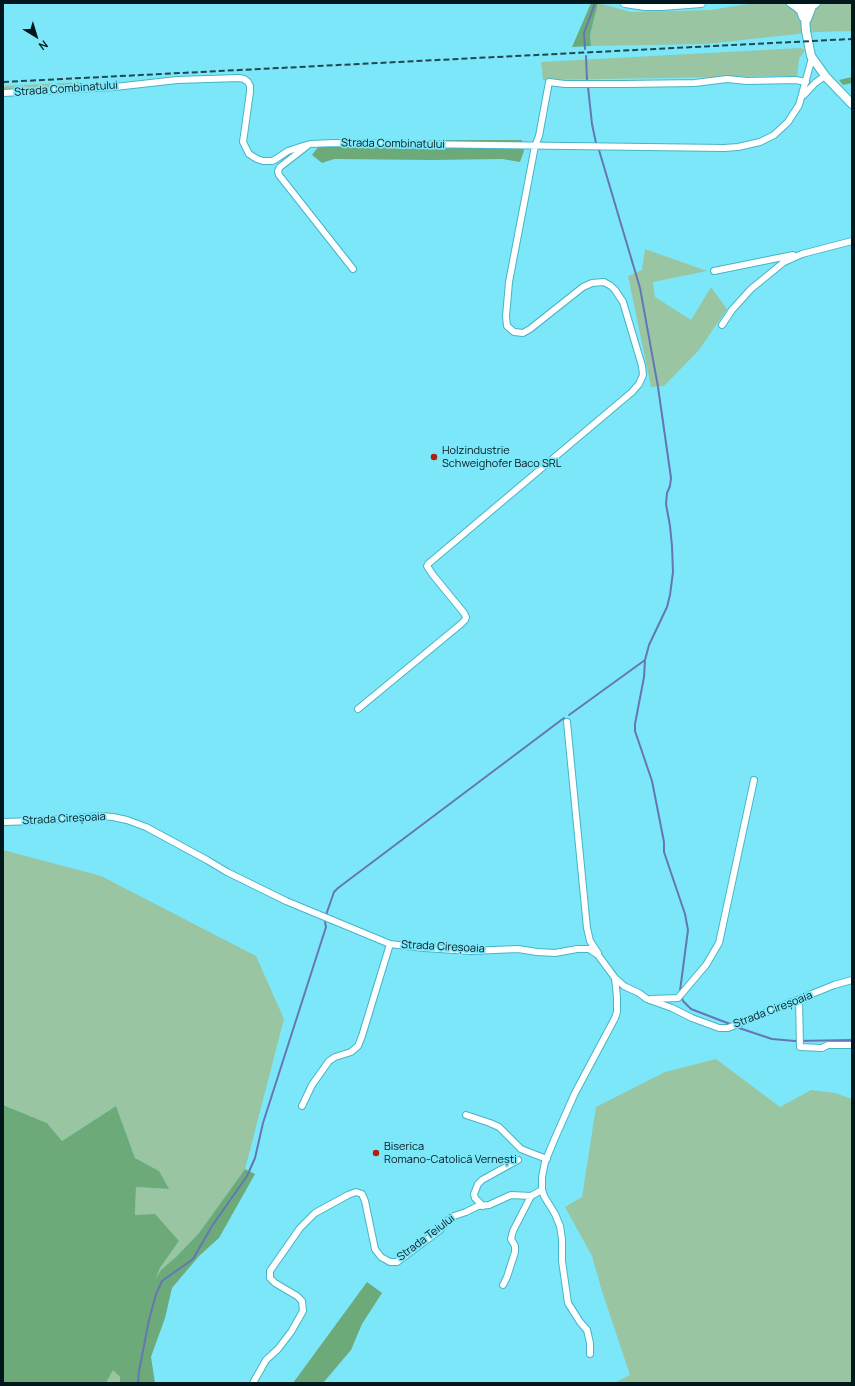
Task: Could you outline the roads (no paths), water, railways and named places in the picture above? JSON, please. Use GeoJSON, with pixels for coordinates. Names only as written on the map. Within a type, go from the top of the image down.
{"type":"FeatureCollection","features":[{"type":"Feature","properties":{"kind":"main road"},"geometry":{"type":"LineString","coordinates":[[630,4],[662,6],[701,3]]}},
{"type":"Feature","properties":{"kind":"main road"},"geometry":{"type":"LineString","coordinates":[[791,3],[801,11],[805,24]]}},
{"type":"Feature","properties":{"kind":"main road","name":"Strada Combinatului"},"geometry":{"type":"LineString","coordinates":[[804,3],[805,24],[812,58],[825,76],[852,104]]}},
{"type":"Feature","properties":{"kind":"main road"},"geometry":{"type":"LineString","coordinates":[[805,24],[812,6],[816,3]]}},
{"type":"Feature","properties":{"kind":"street","name":"Strada Combinatului"},"geometry":{"type":"LineString","coordinates":[[3,93],[115,87],[177,80],[244,79],[250,86],[250,92],[242,139],[249,154],[263,161],[272,161],[294,148],[310,144],[334,143],[705,149],[731,148],[751,145],[768,139],[779,130],[794,113],[801,98],[812,58]]}},
{"type":"Feature","properties":{"kind":"street"},"geometry":{"type":"LineString","coordinates":[[801,98],[815,83],[825,76]]}},
{"type":"Feature","properties":{"kind":"street"},"geometry":{"type":"LineString","coordinates":[[358,709],[465,620],[466,617],[464,613],[433,575],[427,566],[428,564],[632,392],[639,384],[643,375],[642,366],[623,302],[616,290],[604,282],[592,283],[583,287],[523,333],[514,332],[507,326],[506,316],[509,282],[549,82],[565,84],[626,84],[695,82],[727,79],[747,81],[796,80],[806,82]]}},
{"type":"Feature","properties":{"kind":"street"},"geometry":{"type":"LineString","coordinates":[[310,144],[280,167],[278,171],[279,175],[354,269]]}},
{"type":"Feature","properties":{"kind":"street"},"geometry":{"type":"LineString","coordinates":[[714,271],[802,254],[852,240]]}},
{"type":"Feature","properties":{"kind":"street"},"geometry":{"type":"LineString","coordinates":[[722,325],[743,298],[760,281],[784,262],[802,254]]}},
{"type":"Feature","properties":{"kind":"street"},"geometry":{"type":"LineString","coordinates":[[567,722],[587,928],[590,941],[598,955]]}},
{"type":"Feature","properties":{"kind":"street"},"geometry":{"type":"LineString","coordinates":[[647,999],[678,998],[706,966],[719,943],[754,780]]}},
{"type":"Feature","properties":{"kind":"street","name":"Strada Cireșoaia"},"geometry":{"type":"LineString","coordinates":[[3,822],[101,816],[113,816],[127,820],[146,827],[227,872],[286,901],[390,944],[470,951],[518,949],[555,953],[577,949],[589,950],[598,955],[615,978],[624,986],[639,992],[647,999],[719,1028],[728,1028],[834,985],[852,980]]}},
{"type":"Feature","properties":{"kind":"street"},"geometry":{"type":"LineString","coordinates":[[302,1106],[312,1085],[329,1061],[335,1057],[351,1052],[358,1046],[390,944]]}},
{"type":"Feature","properties":{"kind":"street"},"geometry":{"type":"LineString","coordinates":[[590,1354],[590,1343],[587,1330],[568,1303],[562,1261],[562,1239],[560,1226],[555,1214],[544,1196],[542,1190],[542,1177],[547,1159],[575,1093],[615,1018],[617,1012],[617,997],[615,978]]}},
{"type":"Feature","properties":{"kind":"street"},"geometry":{"type":"LineString","coordinates":[[799,1000],[800,1047],[822,1048],[828,1045],[852,1045]]}},
{"type":"Feature","properties":{"kind":"street"},"geometry":{"type":"LineString","coordinates":[[466,1115],[499,1127],[521,1148],[531,1154],[547,1159]]}},
{"type":"Feature","properties":{"kind":"street"},"geometry":{"type":"LineString","coordinates":[[483,1206],[474,1194],[478,1184],[482,1180],[518,1160]]}},
{"type":"Feature","properties":{"kind":"street"},"geometry":{"type":"LineString","coordinates":[[503,1284],[507,1277],[515,1252],[515,1246],[511,1239],[513,1231],[531,1196],[542,1190]]}},
{"type":"Feature","properties":{"kind":"street","name":"Strada Teiului"},"geometry":{"type":"LineString","coordinates":[[252,1383],[266,1360],[278,1350],[291,1332],[303,1311],[302,1301],[297,1296],[275,1283],[270,1278],[270,1271],[300,1228],[315,1213],[348,1195],[356,1192],[362,1194],[365,1201],[375,1249],[381,1257],[390,1262],[397,1262],[440,1230],[446,1222],[454,1216],[478,1206],[488,1205],[511,1195],[531,1196]]}},
{"type":"Feature","properties":{"kind":"waterway"},"geometry":{"type":"LineString","coordinates":[[585,49],[584,33],[595,3]]}},
{"type":"Feature","properties":{"kind":"waterway"},"geometry":{"type":"LineString","coordinates":[[586,56],[587,80]]}},
{"type":"Feature","properties":{"kind":"waterway"},"geometry":{"type":"LineString","coordinates":[[588,87],[592,124],[596,143]]}},
{"type":"Feature","properties":{"kind":"waterway"},"geometry":{"type":"LineString","coordinates":[[599,150],[640,288],[658,387],[671,478],[666,504],[672,546],[673,572],[670,595],[667,607],[649,645],[645,660],[644,677],[635,731],[652,781],[664,842],[664,852],[685,914],[688,930],[680,991]]}},
{"type":"Feature","properties":{"kind":"waterway"},"geometry":{"type":"LineString","coordinates":[[569,715],[645,660]]}},
{"type":"Feature","properties":{"kind":"waterway"},"geometry":{"type":"LineString","coordinates":[[326,915],[334,892],[338,888],[564,718]]}},
{"type":"Feature","properties":{"kind":"waterway"},"geometry":{"type":"LineString","coordinates":[[138,1383],[149,1320],[156,1294],[162,1281],[193,1259],[212,1226],[247,1176],[255,1158],[263,1123],[326,927],[325,922]]}},
{"type":"Feature","properties":{"kind":"waterway"},"geometry":{"type":"LineString","coordinates":[[682,998],[691,1009],[730,1024]]}},
{"type":"Feature","properties":{"kind":"waterway"},"geometry":{"type":"LineString","coordinates":[[736,1027],[772,1039],[795,1041],[852,1040]]}},
{"type":"Feature","properties":{"kind":"railway"},"geometry":{"type":"LineString","coordinates":[[3,82],[852,39]]}},
{"type":"Feature","properties":{"kind":"place","name":"Holzindustrie Schweighofer Baco SRL"},"geometry":{"type":"Point","coordinates":[434,457]}},
{"type":"Feature","properties":{"kind":"place","name":"Biserica Romano-Catolică Vernești"},"geometry":{"type":"Point","coordinates":[376,1153]}}]}
